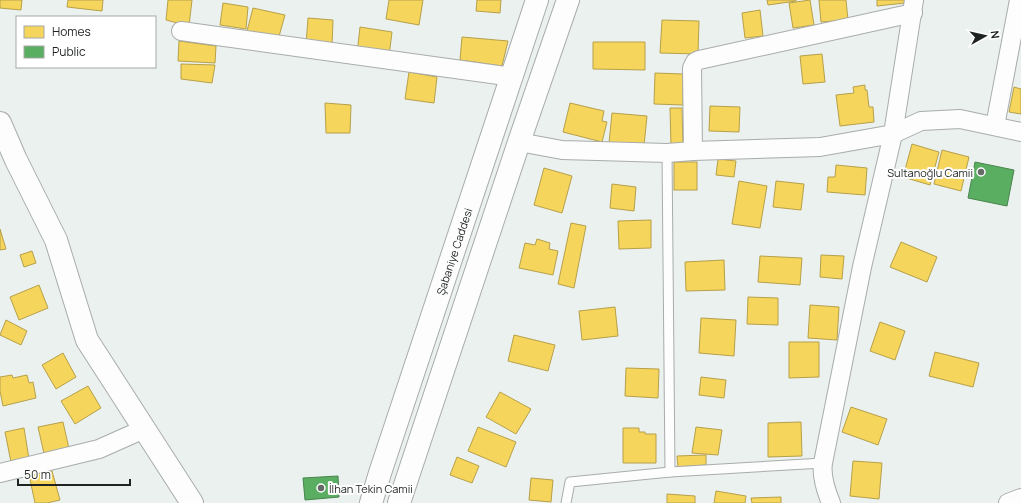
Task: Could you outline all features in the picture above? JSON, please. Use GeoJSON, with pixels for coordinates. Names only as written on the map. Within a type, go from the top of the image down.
{"type":"FeatureCollection","features":[{"type":"Feature","properties":{"kind":"main road","name":"Şabaniye Caddesi"},"geometry":{"type":"LineString","coordinates":[[371,503],[382,466],[538,0]]}},
{"type":"Feature","properties":{"kind":"main road"},"geometry":{"type":"LineString","coordinates":[[399,503],[519,142],[568,0]]}},
{"type":"Feature","properties":{"kind":"main road"},"geometry":{"type":"LineString","coordinates":[[0,123],[16,160],[56,240],[87,340],[192,503]]}},
{"type":"Feature","properties":{"kind":"street"},"geometry":{"type":"LineString","coordinates":[[995,126],[1019,0]]}},
{"type":"Feature","properties":{"kind":"street"},"geometry":{"type":"LineString","coordinates":[[693,151],[692,68],[694,62],[914,7],[893,134],[862,267],[823,463],[822,471],[831,503]]}},
{"type":"Feature","properties":{"kind":"street"},"geometry":{"type":"LineString","coordinates":[[181,31],[512,76]]}},
{"type":"Feature","properties":{"kind":"street"},"geometry":{"type":"LineString","coordinates":[[519,142],[562,150],[667,153],[820,147],[893,134],[921,121],[960,119],[1021,132]]}},
{"type":"Feature","properties":{"kind":"street"},"geometry":{"type":"LineString","coordinates":[[0,473],[99,449],[144,429]]}},
{"type":"Feature","properties":{"kind":"street"},"geometry":{"type":"LineString","coordinates":[[1008,503],[1021,498]]}},
{"type":"Feature","properties":{"kind":"lane"},"geometry":{"type":"LineString","coordinates":[[667,153],[670,472]]}},
{"type":"Feature","properties":{"kind":"lane"},"geometry":{"type":"LineString","coordinates":[[566,503],[570,482],[670,472],[823,463]]}},
{"type":"Feature","properties":{"kind":"building: Homes"},"geometry":{"type":"Polygon","coordinates":[[[0,0],[22,0],[21,10],[0,8],[0,0]]]}},
{"type":"Feature","properties":{"kind":"building: Homes"},"geometry":{"type":"Polygon","coordinates":[[[68,0],[103,0],[102,11],[67,7],[68,0]]]}},
{"type":"Feature","properties":{"kind":"building: Homes"},"geometry":{"type":"Polygon","coordinates":[[[168,0],[192,0],[189,26],[166,20],[168,0]]]}},
{"type":"Feature","properties":{"kind":"building: Homes"},"geometry":{"type":"Polygon","coordinates":[[[389,0],[423,0],[419,25],[386,19],[389,0]]]}},
{"type":"Feature","properties":{"kind":"building: Homes"},"geometry":{"type":"Polygon","coordinates":[[[477,0],[501,0],[500,13],[476,11],[477,0]]]}},
{"type":"Feature","properties":{"kind":"building: Homes"},"geometry":{"type":"Polygon","coordinates":[[[767,0],[796,0],[796,1],[768,5],[767,0]]]}},
{"type":"Feature","properties":{"kind":"building: Homes"},"geometry":{"type":"Polygon","coordinates":[[[810,0],[814,25],[793,28],[789,3],[810,0]]]}},
{"type":"Feature","properties":{"kind":"building: Homes"},"geometry":{"type":"Polygon","coordinates":[[[819,0],[846,0],[848,20],[821,22],[819,0]]]}},
{"type":"Feature","properties":{"kind":"building: Homes"},"geometry":{"type":"Polygon","coordinates":[[[877,0],[905,0],[905,3],[877,6],[877,0]]]}},
{"type":"Feature","properties":{"kind":"building: Homes"},"geometry":{"type":"Polygon","coordinates":[[[223,3],[248,7],[246,29],[220,25],[223,3]]]}},
{"type":"Feature","properties":{"kind":"building: Homes"},"geometry":{"type":"Polygon","coordinates":[[[253,8],[285,15],[278,40],[247,31],[253,8]]]}},
{"type":"Feature","properties":{"kind":"building: Homes"},"geometry":{"type":"Polygon","coordinates":[[[760,10],[763,36],[745,38],[742,13],[760,10]]]}},
{"type":"Feature","properties":{"kind":"building: Homes"},"geometry":{"type":"Polygon","coordinates":[[[308,18],[333,20],[332,46],[306,45],[308,18]]]}},
{"type":"Feature","properties":{"kind":"building: Homes"},"geometry":{"type":"Polygon","coordinates":[[[662,20],[699,21],[698,54],[660,53],[662,20]]]}},
{"type":"Feature","properties":{"kind":"building: Homes"},"geometry":{"type":"Polygon","coordinates":[[[360,27],[392,32],[389,56],[357,54],[360,27]]]}},
{"type":"Feature","properties":{"kind":"building: Homes"},"geometry":{"type":"Polygon","coordinates":[[[462,37],[508,41],[502,66],[460,60],[462,37]]]}},
{"type":"Feature","properties":{"kind":"building: Homes"},"geometry":{"type":"Polygon","coordinates":[[[179,41],[216,46],[215,63],[178,61],[179,41]]]}},
{"type":"Feature","properties":{"kind":"building: Homes"},"geometry":{"type":"Polygon","coordinates":[[[593,42],[645,42],[645,70],[593,69],[593,42]]]}},
{"type":"Feature","properties":{"kind":"building: Homes"},"geometry":{"type":"Polygon","coordinates":[[[822,54],[825,82],[803,84],[800,56],[822,54]]]}},
{"type":"Feature","properties":{"kind":"building: Homes"},"geometry":{"type":"Polygon","coordinates":[[[181,64],[215,65],[212,83],[181,79],[181,64]]]}},
{"type":"Feature","properties":{"kind":"building: Homes"},"geometry":{"type":"Polygon","coordinates":[[[409,72],[437,77],[434,103],[405,99],[409,72]]]}},
{"type":"Feature","properties":{"kind":"building: Homes"},"geometry":{"type":"Polygon","coordinates":[[[655,73],[683,74],[683,105],[654,104],[655,73]]]}},
{"type":"Feature","properties":{"kind":"building: Homes"},"geometry":{"type":"Polygon","coordinates":[[[865,85],[869,107],[873,107],[874,122],[840,126],[836,95],[854,93],[853,87],[865,85]]]}},
{"type":"Feature","properties":{"kind":"building: Homes"},"geometry":{"type":"Polygon","coordinates":[[[1014,87],[1021,89],[1021,114],[1009,112],[1014,87]]]}},
{"type":"Feature","properties":{"kind":"building: Homes"},"geometry":{"type":"Polygon","coordinates":[[[325,103],[351,105],[350,133],[326,133],[325,103]]]}},
{"type":"Feature","properties":{"kind":"building: Homes"},"geometry":{"type":"Polygon","coordinates":[[[570,103],[604,111],[602,121],[607,122],[602,142],[563,132],[570,103]]]}},
{"type":"Feature","properties":{"kind":"building: Homes"},"geometry":{"type":"Polygon","coordinates":[[[710,106],[740,107],[739,132],[709,131],[710,106]]]}},
{"type":"Feature","properties":{"kind":"building: Homes"},"geometry":{"type":"Polygon","coordinates":[[[670,108],[682,108],[683,146],[671,146],[670,108]]]}},
{"type":"Feature","properties":{"kind":"building: Homes"},"geometry":{"type":"Polygon","coordinates":[[[612,113],[647,116],[644,146],[609,143],[612,113]]]}},
{"type":"Feature","properties":{"kind":"building: Homes"},"geometry":{"type":"Polygon","coordinates":[[[912,144],[939,152],[930,185],[903,177],[912,144]]]}},
{"type":"Feature","properties":{"kind":"building: Homes"},"geometry":{"type":"Polygon","coordinates":[[[942,150],[969,157],[961,191],[934,184],[942,150]]]}},
{"type":"Feature","properties":{"kind":"building: Homes"},"geometry":{"type":"Polygon","coordinates":[[[718,159],[736,161],[734,177],[716,175],[718,159]]]}},
{"type":"Feature","properties":{"kind":"building: Homes"},"geometry":{"type":"Polygon","coordinates":[[[674,162],[697,162],[697,190],[674,190],[674,162]]]}},
{"type":"Feature","properties":{"kind":"building: Homes"},"geometry":{"type":"Polygon","coordinates":[[[836,165],[867,168],[865,195],[827,192],[828,177],[835,177],[836,165]]]}},
{"type":"Feature","properties":{"kind":"building: Homes"},"geometry":{"type":"Polygon","coordinates":[[[544,168],[572,176],[562,213],[534,205],[544,168]]]}},
{"type":"Feature","properties":{"kind":"building: Homes"},"geometry":{"type":"Polygon","coordinates":[[[739,181],[767,186],[760,228],[732,224],[739,181]]]}},
{"type":"Feature","properties":{"kind":"building: Homes"},"geometry":{"type":"Polygon","coordinates":[[[776,181],[804,184],[801,210],[773,207],[776,181]]]}},
{"type":"Feature","properties":{"kind":"building: Homes"},"geometry":{"type":"Polygon","coordinates":[[[612,184],[636,187],[634,211],[610,208],[612,184]]]}},
{"type":"Feature","properties":{"kind":"building: Homes"},"geometry":{"type":"Polygon","coordinates":[[[651,220],[651,248],[619,249],[618,221],[651,220]]]}},
{"type":"Feature","properties":{"kind":"building: Homes"},"geometry":{"type":"Polygon","coordinates":[[[571,223],[586,226],[574,288],[558,284],[571,223]]]}},
{"type":"Feature","properties":{"kind":"building: Homes"},"geometry":{"type":"Polygon","coordinates":[[[0,229],[6,249],[0,250],[0,229]]]}},
{"type":"Feature","properties":{"kind":"building: Homes"},"geometry":{"type":"Polygon","coordinates":[[[537,239],[550,243],[549,249],[558,251],[553,275],[519,268],[525,243],[535,245],[537,239]]]}},
{"type":"Feature","properties":{"kind":"building: Homes"},"geometry":{"type":"Polygon","coordinates":[[[901,242],[937,257],[927,282],[890,267],[901,242]]]}},
{"type":"Feature","properties":{"kind":"building: Homes"},"geometry":{"type":"Polygon","coordinates":[[[32,251],[36,263],[24,267],[20,255],[32,251]]]}},
{"type":"Feature","properties":{"kind":"building: Homes"},"geometry":{"type":"Polygon","coordinates":[[[821,255],[844,256],[842,279],[820,277],[821,255]]]}},
{"type":"Feature","properties":{"kind":"building: Homes"},"geometry":{"type":"Polygon","coordinates":[[[760,256],[802,258],[800,285],[758,282],[760,256]]]}},
{"type":"Feature","properties":{"kind":"building: Homes"},"geometry":{"type":"Polygon","coordinates":[[[724,260],[725,290],[686,291],[685,262],[724,260]]]}},
{"type":"Feature","properties":{"kind":"building: Homes"},"geometry":{"type":"Polygon","coordinates":[[[39,285],[48,308],[19,320],[10,297],[39,285]]]}},
{"type":"Feature","properties":{"kind":"building: Homes"},"geometry":{"type":"Polygon","coordinates":[[[748,297],[778,298],[778,325],[747,324],[748,297]]]}},
{"type":"Feature","properties":{"kind":"building: Homes"},"geometry":{"type":"Polygon","coordinates":[[[810,305],[839,307],[837,340],[808,338],[810,305]]]}},
{"type":"Feature","properties":{"kind":"building: Homes"},"geometry":{"type":"Polygon","coordinates":[[[615,307],[618,336],[582,340],[579,311],[615,307]]]}},
{"type":"Feature","properties":{"kind":"building: Homes"},"geometry":{"type":"Polygon","coordinates":[[[701,318],[736,320],[734,356],[699,353],[701,318]]]}},
{"type":"Feature","properties":{"kind":"building: Homes"},"geometry":{"type":"Polygon","coordinates":[[[6,320],[27,331],[21,345],[0,335],[6,320]]]}},
{"type":"Feature","properties":{"kind":"building: Homes"},"geometry":{"type":"Polygon","coordinates":[[[880,322],[905,331],[895,360],[870,351],[880,322]]]}},
{"type":"Feature","properties":{"kind":"building: Homes"},"geometry":{"type":"Polygon","coordinates":[[[514,335],[555,345],[548,371],[508,361],[514,335]]]}},
{"type":"Feature","properties":{"kind":"building: Homes"},"geometry":{"type":"Polygon","coordinates":[[[789,342],[819,342],[819,377],[789,378],[789,342]]]}},
{"type":"Feature","properties":{"kind":"building: Homes"},"geometry":{"type":"Polygon","coordinates":[[[935,352],[979,363],[973,387],[929,376],[935,352]]]}},
{"type":"Feature","properties":{"kind":"building: Homes"},"geometry":{"type":"Polygon","coordinates":[[[63,353],[76,377],[56,389],[42,365],[63,353]]]}},
{"type":"Feature","properties":{"kind":"building: Homes"},"geometry":{"type":"Polygon","coordinates":[[[626,368],[659,369],[658,398],[625,396],[626,368]]]}},
{"type":"Feature","properties":{"kind":"building: Homes"},"geometry":{"type":"Polygon","coordinates":[[[12,375],[13,378],[27,375],[29,383],[33,382],[36,398],[3,406],[0,391],[0,377],[12,375]]]}},
{"type":"Feature","properties":{"kind":"building: Homes"},"geometry":{"type":"Polygon","coordinates":[[[701,377],[726,380],[724,398],[699,395],[701,377]]]}},
{"type":"Feature","properties":{"kind":"building: Homes"},"geometry":{"type":"Polygon","coordinates":[[[88,386],[101,408],[75,424],[61,401],[88,386]]]}},
{"type":"Feature","properties":{"kind":"building: Homes"},"geometry":{"type":"Polygon","coordinates":[[[500,392],[531,409],[516,434],[486,417],[500,392]]]}},
{"type":"Feature","properties":{"kind":"building: Homes"},"geometry":{"type":"Polygon","coordinates":[[[851,407],[887,419],[878,445],[842,432],[851,407]]]}},
{"type":"Feature","properties":{"kind":"building: Homes"},"geometry":{"type":"Polygon","coordinates":[[[63,422],[70,453],[45,458],[38,427],[63,422]]]}},
{"type":"Feature","properties":{"kind":"building: Homes"},"geometry":{"type":"Polygon","coordinates":[[[801,422],[802,456],[768,457],[768,423],[801,422]]]}},
{"type":"Feature","properties":{"kind":"building: Homes"},"geometry":{"type":"Polygon","coordinates":[[[478,427],[516,442],[506,467],[468,451],[478,427]]]}},
{"type":"Feature","properties":{"kind":"building: Homes"},"geometry":{"type":"Polygon","coordinates":[[[696,427],[722,430],[718,455],[692,453],[696,427]]]}},
{"type":"Feature","properties":{"kind":"building: Homes"},"geometry":{"type":"Polygon","coordinates":[[[24,428],[29,459],[11,462],[5,432],[24,428]]]}},
{"type":"Feature","properties":{"kind":"building: Homes"},"geometry":{"type":"Polygon","coordinates":[[[623,428],[639,428],[639,432],[645,432],[645,434],[656,434],[656,463],[623,463],[623,428]]]}},
{"type":"Feature","properties":{"kind":"building: Homes"},"geometry":{"type":"Polygon","coordinates":[[[706,455],[706,465],[678,467],[677,456],[706,455]]]}},
{"type":"Feature","properties":{"kind":"building: Homes"},"geometry":{"type":"Polygon","coordinates":[[[457,457],[479,466],[472,483],[450,475],[457,457]]]}},
{"type":"Feature","properties":{"kind":"building: Homes"},"geometry":{"type":"Polygon","coordinates":[[[853,461],[882,463],[879,499],[850,496],[853,461]]]}},
{"type":"Feature","properties":{"kind":"building: Homes"},"geometry":{"type":"Polygon","coordinates":[[[52,471],[60,500],[47,503],[35,503],[29,475],[52,471]]]}},
{"type":"Feature","properties":{"kind":"building: Homes"},"geometry":{"type":"Polygon","coordinates":[[[531,478],[553,480],[551,502],[529,500],[531,478]]]}},
{"type":"Feature","properties":{"kind":"building: Homes"},"geometry":{"type":"Polygon","coordinates":[[[716,491],[746,496],[745,503],[714,503],[716,491]]]}},
{"type":"Feature","properties":{"kind":"building: Homes"},"geometry":{"type":"Polygon","coordinates":[[[667,494],[695,496],[695,503],[667,503],[667,494]]]}},
{"type":"Feature","properties":{"kind":"building: Homes"},"geometry":{"type":"Polygon","coordinates":[[[781,497],[781,503],[752,503],[751,498],[781,497]]]}},
{"type":"Feature","properties":{"kind":"building: Public"},"geometry":{"type":"Polygon","coordinates":[[[975,162],[1014,170],[1007,206],[968,198],[975,162]]]}},
{"type":"Feature","properties":{"kind":"building: Public","name":"İlhan Tekin Camii"},"geometry":{"type":"Polygon","coordinates":[[[338,476],[339,497],[305,500],[303,478],[338,476]]]}},
{"type":"Feature","properties":{"kind":"place","name":"Sultanoğlu Camii"},"geometry":{"type":"Point","coordinates":[981,172]}},
{"type":"Feature","properties":{"kind":"place","name":"İlhan Tekin Camii"},"geometry":{"type":"Point","coordinates":[321,488]}}]}
